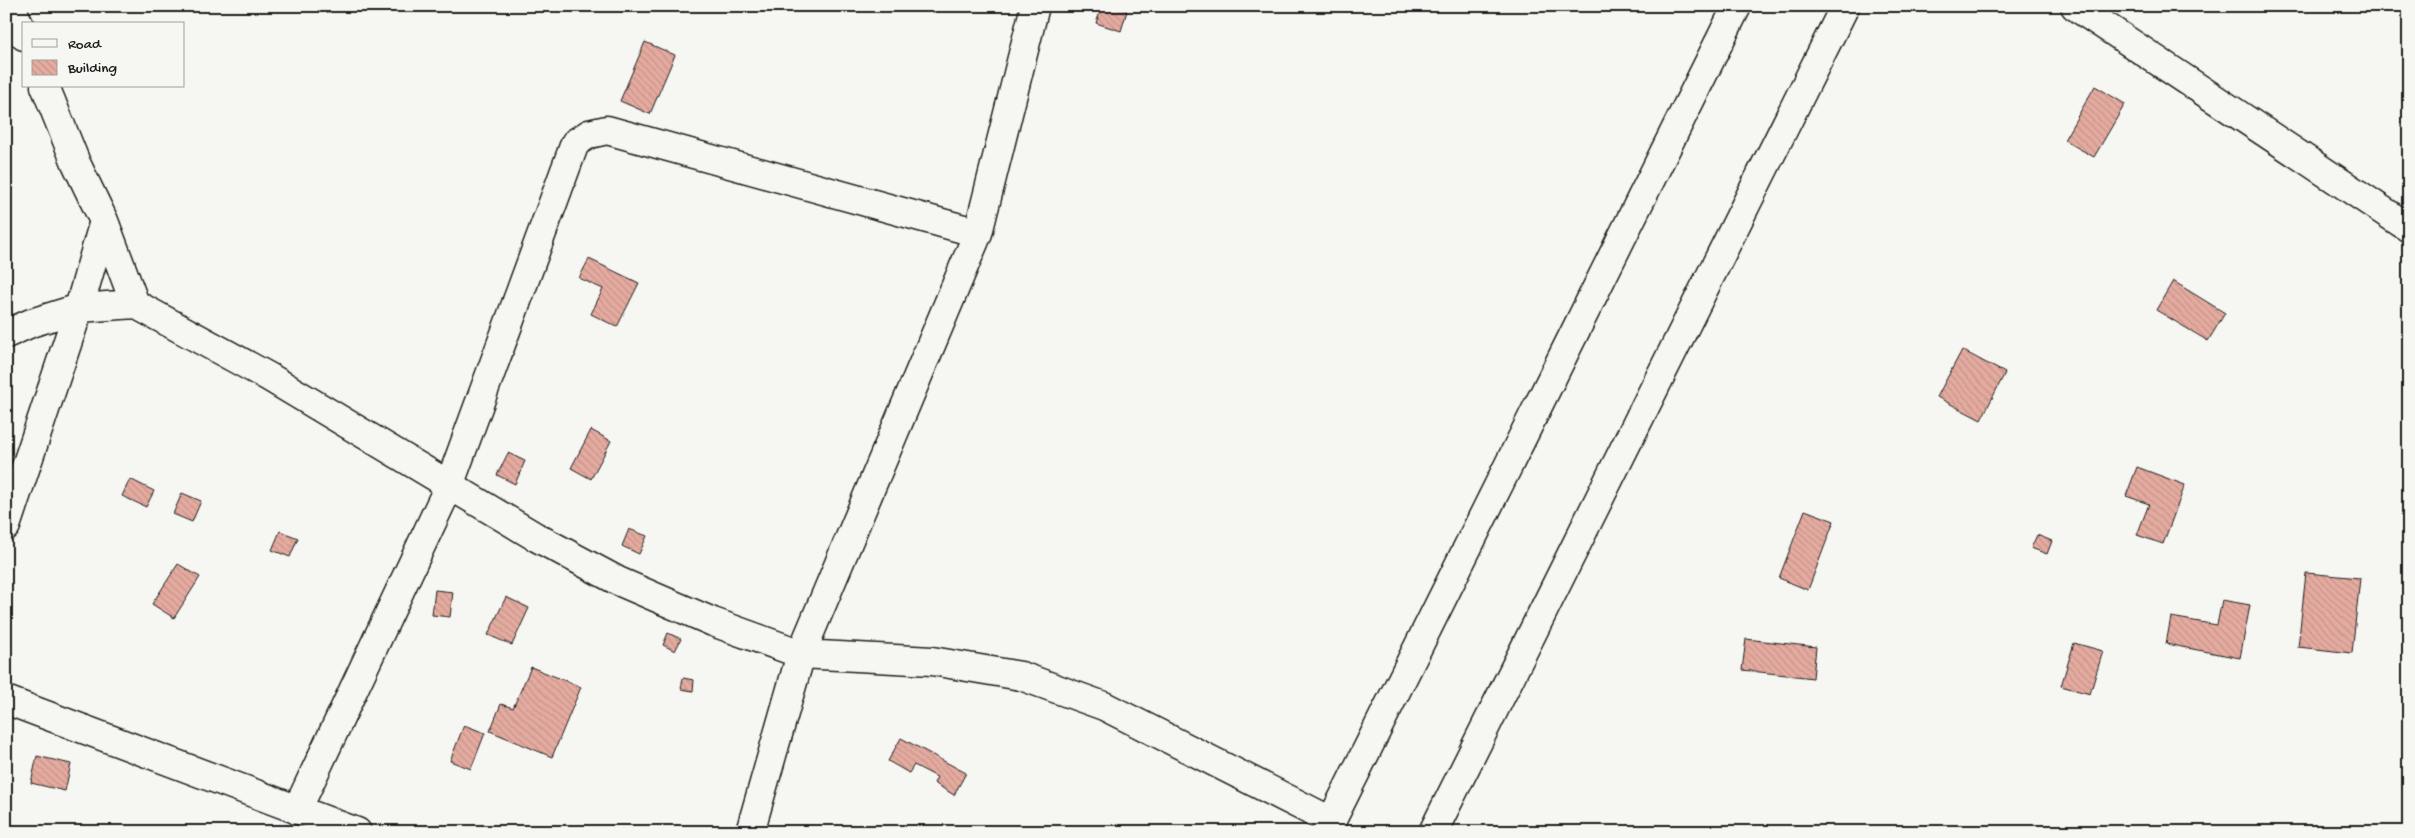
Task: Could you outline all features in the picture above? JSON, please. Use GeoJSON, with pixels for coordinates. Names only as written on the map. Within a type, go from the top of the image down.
{"type":"FeatureCollection","features":[{"type":"Feature","properties":{"kind":"street"},"geometry":{"type":"LineString","coordinates":[[12,6],[22,31]]}},
{"type":"Feature","properties":{"kind":"street"},"geometry":{"type":"LineString","coordinates":[[750,832],[801,654],[978,232],[1035,6]]}},
{"type":"Feature","properties":{"kind":"street"},"geometry":{"type":"LineString","coordinates":[[6,334],[31,323],[78,308],[135,304],[269,377],[536,538],[618,581],[713,622],[801,654],[932,661],[1021,676],[1104,706],[1329,826],[1737,6]]}},
{"type":"Feature","properties":{"kind":"street"},"geometry":{"type":"LineString","coordinates":[[1433,832],[1845,6]]}},
{"type":"Feature","properties":{"kind":"street"},"geometry":{"type":"LineString","coordinates":[[2075,6],[2409,228]]}},
{"type":"Feature","properties":{"kind":"street"},"geometry":{"type":"LineString","coordinates":[[45,88],[76,163],[104,221],[135,304]]}},
{"type":"Feature","properties":{"kind":"street"},"geometry":{"type":"LineString","coordinates":[[297,810],[448,486],[575,143],[589,134],[607,130],[978,232]]}},
{"type":"Feature","properties":{"kind":"street"},"geometry":{"type":"LineString","coordinates":[[6,526],[78,308],[104,221]]}},
{"type":"Feature","properties":{"kind":"street"},"geometry":{"type":"LineString","coordinates":[[6,700],[357,832]]}},
{"type":"Feature","properties":{"kind":"building"},"geometry":{"type":"Polygon","coordinates":[[[1102,6],[1114,6],[1127,11],[1121,31],[1096,23],[1102,6]]]}},
{"type":"Feature","properties":{"kind":"building"},"geometry":{"type":"Polygon","coordinates":[[[645,42],[675,55],[650,114],[620,101],[645,42]]]}},
{"type":"Feature","properties":{"kind":"building"},"geometry":{"type":"Polygon","coordinates":[[[2095,86],[2125,104],[2094,157],[2064,140],[2095,86]]]}},
{"type":"Feature","properties":{"kind":"building"},"geometry":{"type":"Polygon","coordinates":[[[589,259],[639,283],[617,327],[591,314],[603,289],[579,278],[589,259]]]}},
{"type":"Feature","properties":{"kind":"building"},"geometry":{"type":"Polygon","coordinates":[[[2173,281],[2225,313],[2208,341],[2156,310],[2173,281]]]}},
{"type":"Feature","properties":{"kind":"building"},"geometry":{"type":"Polygon","coordinates":[[[1962,350],[2005,373],[1981,420],[1937,397],[1962,350]]]}},
{"type":"Feature","properties":{"kind":"building"},"geometry":{"type":"Polygon","coordinates":[[[591,430],[611,441],[591,479],[571,468],[591,430]]]}},
{"type":"Feature","properties":{"kind":"building"},"geometry":{"type":"Polygon","coordinates":[[[508,453],[525,461],[515,484],[497,475],[508,453]]]}},
{"type":"Feature","properties":{"kind":"building"},"geometry":{"type":"Polygon","coordinates":[[[2137,467],[2185,485],[2163,544],[2137,535],[2149,504],[2126,496],[2137,467]]]}},
{"type":"Feature","properties":{"kind":"building"},"geometry":{"type":"Polygon","coordinates":[[[130,479],[154,491],[146,507],[122,496],[130,479]]]}},
{"type":"Feature","properties":{"kind":"building"},"geometry":{"type":"Polygon","coordinates":[[[182,493],[201,501],[192,522],[173,514],[182,493]]]}},
{"type":"Feature","properties":{"kind":"building"},"geometry":{"type":"Polygon","coordinates":[[[1805,510],[1834,521],[1808,590],[1779,578],[1805,510]]]}},
{"type":"Feature","properties":{"kind":"building"},"geometry":{"type":"Polygon","coordinates":[[[629,529],[647,536],[639,554],[622,546],[629,529]]]}},
{"type":"Feature","properties":{"kind":"building"},"geometry":{"type":"Polygon","coordinates":[[[280,531],[298,538],[290,557],[272,550],[280,531]]]}},
{"type":"Feature","properties":{"kind":"building"},"geometry":{"type":"Polygon","coordinates":[[[2037,535],[2052,541],[2047,554],[2031,548],[2037,535]]]}},
{"type":"Feature","properties":{"kind":"building"},"geometry":{"type":"Polygon","coordinates":[[[178,564],[200,577],[174,618],[152,604],[178,564]]]}},
{"type":"Feature","properties":{"kind":"building"},"geometry":{"type":"Polygon","coordinates":[[[2306,573],[2360,578],[2352,653],[2298,647],[2306,573]]]}},
{"type":"Feature","properties":{"kind":"building"},"geometry":{"type":"Polygon","coordinates":[[[435,590],[453,592],[450,617],[432,615],[435,590]]]}},
{"type":"Feature","properties":{"kind":"building"},"geometry":{"type":"Polygon","coordinates":[[[506,597],[529,608],[512,645],[488,635],[506,597]]]}},
{"type":"Feature","properties":{"kind":"building"},"geometry":{"type":"Polygon","coordinates":[[[2222,600],[2250,605],[2240,658],[2166,644],[2171,617],[2217,625],[2222,600]]]}},
{"type":"Feature","properties":{"kind":"building"},"geometry":{"type":"Polygon","coordinates":[[[668,633],[681,639],[675,651],[663,645],[668,633]]]}},
{"type":"Feature","properties":{"kind":"building"},"geometry":{"type":"Polygon","coordinates":[[[1746,639],[1816,647],[1813,678],[1742,670],[1746,639]]]}},
{"type":"Feature","properties":{"kind":"building"},"geometry":{"type":"Polygon","coordinates":[[[2074,643],[2103,651],[2090,694],[2061,686],[2074,643]]]}},
{"type":"Feature","properties":{"kind":"building"},"geometry":{"type":"Polygon","coordinates":[[[531,667],[581,687],[552,757],[490,731],[501,704],[513,708],[531,667]]]}},
{"type":"Feature","properties":{"kind":"building"},"geometry":{"type":"Polygon","coordinates":[[[683,678],[694,680],[693,691],[681,689],[683,678]]]}},
{"type":"Feature","properties":{"kind":"building"},"geometry":{"type":"Polygon","coordinates":[[[464,725],[485,733],[471,769],[450,761],[464,725]]]}},
{"type":"Feature","properties":{"kind":"building"},"geometry":{"type":"Polygon","coordinates":[[[901,738],[966,773],[954,795],[934,783],[937,777],[914,765],[909,773],[888,761],[901,738]]]}},
{"type":"Feature","properties":{"kind":"building"},"geometry":{"type":"Polygon","coordinates":[[[37,756],[71,764],[65,791],[31,783],[37,756]]]}}]}
